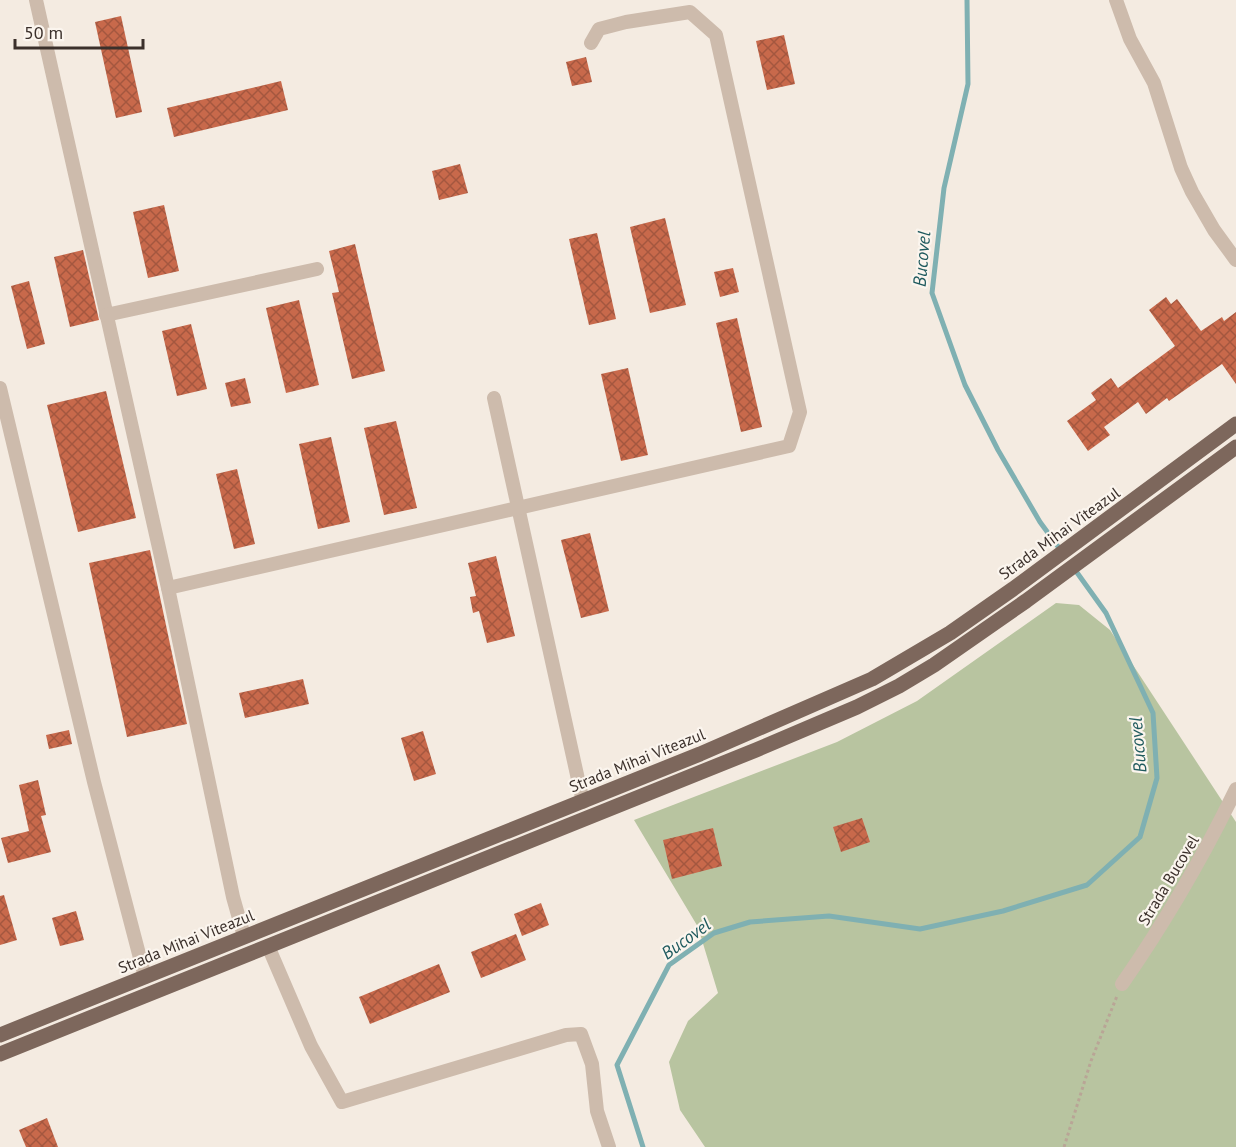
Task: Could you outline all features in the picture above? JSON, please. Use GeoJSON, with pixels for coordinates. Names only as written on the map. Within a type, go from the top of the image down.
{"type":"FeatureCollection","features":[{"type":"Feature","properties":{"kind":"main road","name":"Strada Mihai Viteazul"},"geometry":{"type":"LineString","coordinates":[[0,1035],[583,802],[872,679],[950,633],[1013,589],[1236,424]]}},
{"type":"Feature","properties":{"kind":"main road"},"geometry":{"type":"LineString","coordinates":[[0,1054],[756,750],[857,707],[934,665],[1026,601],[1236,447]]}},
{"type":"Feature","properties":{"kind":"street"},"geometry":{"type":"LineString","coordinates":[[36,0],[168,588],[231,886],[244,936]]}},
{"type":"Feature","properties":{"kind":"street"},"geometry":{"type":"LineString","coordinates":[[1116,0],[1130,39],[1154,83],[1188,184],[1214,230],[1236,260]]}},
{"type":"Feature","properties":{"kind":"street"},"geometry":{"type":"LineString","coordinates":[[168,588],[789,446],[800,412],[716,35],[690,12],[626,22],[600,29],[591,43]]}},
{"type":"Feature","properties":{"kind":"street"},"geometry":{"type":"LineString","coordinates":[[106,315],[316,269]]}},
{"type":"Feature","properties":{"kind":"street"},"geometry":{"type":"LineString","coordinates":[[0,388],[92,770],[145,978]]}},
{"type":"Feature","properties":{"kind":"street"},"geometry":{"type":"LineString","coordinates":[[494,398],[583,802]]}},
{"type":"Feature","properties":{"kind":"street","name":"Strada Bucovel"},"geometry":{"type":"LineString","coordinates":[[1122,984],[1152,940],[1211,840],[1236,789]]}},
{"type":"Feature","properties":{"kind":"street"},"geometry":{"type":"LineString","coordinates":[[268,946],[311,1046],[342,1102],[566,1035],[581,1034],[592,1064],[597,1111],[609,1147]]}},
{"type":"Feature","properties":{"kind":"path"},"geometry":{"type":"LineString","coordinates":[[1064,1147],[1091,1060],[1122,984]]}},
{"type":"Feature","properties":{"kind":"green space"},"geometry":{"type":"Polygon","coordinates":[[[1056,603],[1079,605],[1110,630],[1236,822],[1236,1147],[705,1147],[680,1110],[669,1062],[688,1021],[718,993],[698,927],[634,820],[837,742],[917,701],[1056,603]]]}},
{"type":"Feature","properties":{"kind":"building"},"geometry":{"type":"Polygon","coordinates":[[[121,16],[142,112],[116,118],[95,22],[121,16]]]}},
{"type":"Feature","properties":{"kind":"building"},"geometry":{"type":"Polygon","coordinates":[[[784,35],[795,84],[767,90],[756,41],[784,35]]]}},
{"type":"Feature","properties":{"kind":"building"},"geometry":{"type":"Polygon","coordinates":[[[586,57],[592,82],[572,86],[566,62],[586,57]]]}},
{"type":"Feature","properties":{"kind":"building"},"geometry":{"type":"Polygon","coordinates":[[[281,81],[288,110],[174,137],[167,108],[281,81]]]}},
{"type":"Feature","properties":{"kind":"building"},"geometry":{"type":"Polygon","coordinates":[[[460,164],[468,193],[439,200],[432,171],[460,164]]]}},
{"type":"Feature","properties":{"kind":"building"},"geometry":{"type":"Polygon","coordinates":[[[164,205],[179,271],[148,278],[133,212],[164,205]]]}},
{"type":"Feature","properties":{"kind":"building"},"geometry":{"type":"Polygon","coordinates":[[[665,218],[686,305],[650,313],[630,227],[665,218]]]}},
{"type":"Feature","properties":{"kind":"building"},"geometry":{"type":"Polygon","coordinates":[[[597,233],[616,319],[589,325],[569,239],[597,233]]]}},
{"type":"Feature","properties":{"kind":"building"},"geometry":{"type":"Polygon","coordinates":[[[355,244],[385,371],[352,379],[332,293],[339,292],[329,251],[355,244]]]}},
{"type":"Feature","properties":{"kind":"building"},"geometry":{"type":"Polygon","coordinates":[[[83,250],[99,320],[70,327],[54,257],[83,250]]]}},
{"type":"Feature","properties":{"kind":"building"},"geometry":{"type":"Polygon","coordinates":[[[733,268],[739,292],[720,297],[714,272],[733,268]]]}},
{"type":"Feature","properties":{"kind":"building"},"geometry":{"type":"Polygon","coordinates":[[[29,281],[45,344],[27,349],[11,286],[29,281]]]}},
{"type":"Feature","properties":{"kind":"building"},"geometry":{"type":"Polygon","coordinates":[[[1166,297],[1171,304],[1177,299],[1201,331],[1222,317],[1224,321],[1236,312],[1236,384],[1222,364],[1169,401],[1167,398],[1146,414],[1138,402],[1104,427],[1110,435],[1088,451],[1067,421],[1096,400],[1091,393],[1111,378],[1118,388],[1175,346],[1149,310],[1166,297]]]}},
{"type":"Feature","properties":{"kind":"building"},"geometry":{"type":"Polygon","coordinates":[[[299,300],[319,385],[286,393],[266,308],[299,300]]]}},
{"type":"Feature","properties":{"kind":"building"},"geometry":{"type":"Polygon","coordinates":[[[737,318],[762,427],[741,432],[716,323],[737,318]]]}},
{"type":"Feature","properties":{"kind":"building"},"geometry":{"type":"Polygon","coordinates":[[[191,324],[207,389],[177,396],[162,331],[191,324]]]}},
{"type":"Feature","properties":{"kind":"building"},"geometry":{"type":"Polygon","coordinates":[[[628,368],[648,455],[621,461],[601,374],[628,368]]]}},
{"type":"Feature","properties":{"kind":"building"},"geometry":{"type":"Polygon","coordinates":[[[245,378],[251,403],[231,407],[225,383],[245,378]]]}},
{"type":"Feature","properties":{"kind":"building"},"geometry":{"type":"Polygon","coordinates":[[[106,391],[136,518],[78,532],[47,405],[106,391]]]}},
{"type":"Feature","properties":{"kind":"building"},"geometry":{"type":"Polygon","coordinates":[[[396,421],[417,508],[384,515],[364,428],[396,421]]]}},
{"type":"Feature","properties":{"kind":"building"},"geometry":{"type":"Polygon","coordinates":[[[331,437],[350,522],[318,529],[299,444],[331,437]]]}},
{"type":"Feature","properties":{"kind":"building"},"geometry":{"type":"Polygon","coordinates":[[[237,469],[255,544],[234,549],[216,474],[237,469]]]}},
{"type":"Feature","properties":{"kind":"building"},"geometry":{"type":"Polygon","coordinates":[[[590,533],[609,611],[581,618],[561,540],[590,533]]]}},
{"type":"Feature","properties":{"kind":"building"},"geometry":{"type":"Polygon","coordinates":[[[150,550],[187,724],[127,737],[89,563],[150,550]]]}},
{"type":"Feature","properties":{"kind":"building"},"geometry":{"type":"Polygon","coordinates":[[[496,556],[515,636],[487,643],[479,611],[473,613],[470,597],[476,596],[468,563],[496,556]]]}},
{"type":"Feature","properties":{"kind":"building"},"geometry":{"type":"Polygon","coordinates":[[[303,679],[309,704],[245,718],[239,693],[303,679]]]}},
{"type":"Feature","properties":{"kind":"building"},"geometry":{"type":"Polygon","coordinates":[[[69,730],[72,744],[49,749],[46,735],[69,730]]]}},
{"type":"Feature","properties":{"kind":"building"},"geometry":{"type":"Polygon","coordinates":[[[423,731],[436,774],[414,781],[401,738],[423,731]]]}},
{"type":"Feature","properties":{"kind":"building"},"geometry":{"type":"Polygon","coordinates":[[[38,780],[46,815],[41,816],[51,852],[8,863],[1,838],[29,831],[19,785],[38,780]]]}},
{"type":"Feature","properties":{"kind":"building"},"geometry":{"type":"Polygon","coordinates":[[[862,818],[870,842],[841,852],[833,827],[862,818]]]}},
{"type":"Feature","properties":{"kind":"building"},"geometry":{"type":"Polygon","coordinates":[[[713,828],[722,866],[672,879],[663,840],[713,828]]]}},
{"type":"Feature","properties":{"kind":"building"},"geometry":{"type":"Polygon","coordinates":[[[4,895],[17,940],[0,945],[0,896],[4,895]]]}},
{"type":"Feature","properties":{"kind":"building"},"geometry":{"type":"Polygon","coordinates":[[[541,903],[549,925],[522,936],[514,914],[541,903]]]}},
{"type":"Feature","properties":{"kind":"building"},"geometry":{"type":"Polygon","coordinates":[[[76,911],[84,940],[60,946],[52,918],[76,911]]]}},
{"type":"Feature","properties":{"kind":"building"},"geometry":{"type":"Polygon","coordinates":[[[516,934],[526,960],[481,978],[471,952],[516,934]]]}},
{"type":"Feature","properties":{"kind":"building"},"geometry":{"type":"Polygon","coordinates":[[[439,964],[450,992],[370,1024],[359,997],[439,964]]]}},
{"type":"Feature","properties":{"kind":"building"},"geometry":{"type":"Polygon","coordinates":[[[47,1118],[58,1147],[26,1147],[19,1130],[47,1118]]]}},
{"type":"Feature","properties":{"kind":"waterway","name":"Bucovel"},"geometry":{"type":"LineString","coordinates":[[967,0],[968,84],[944,188],[932,293],[965,385],[998,450],[1040,522],[1062,552]]}},
{"type":"Feature","properties":{"kind":"waterway","name":"Bucovel"},"geometry":{"type":"LineString","coordinates":[[643,1147],[617,1065],[669,965],[714,933],[750,922],[829,916],[920,929],[1003,911],[1087,885],[1140,837],[1157,778],[1153,713],[1106,613],[1073,567]]}}]}
